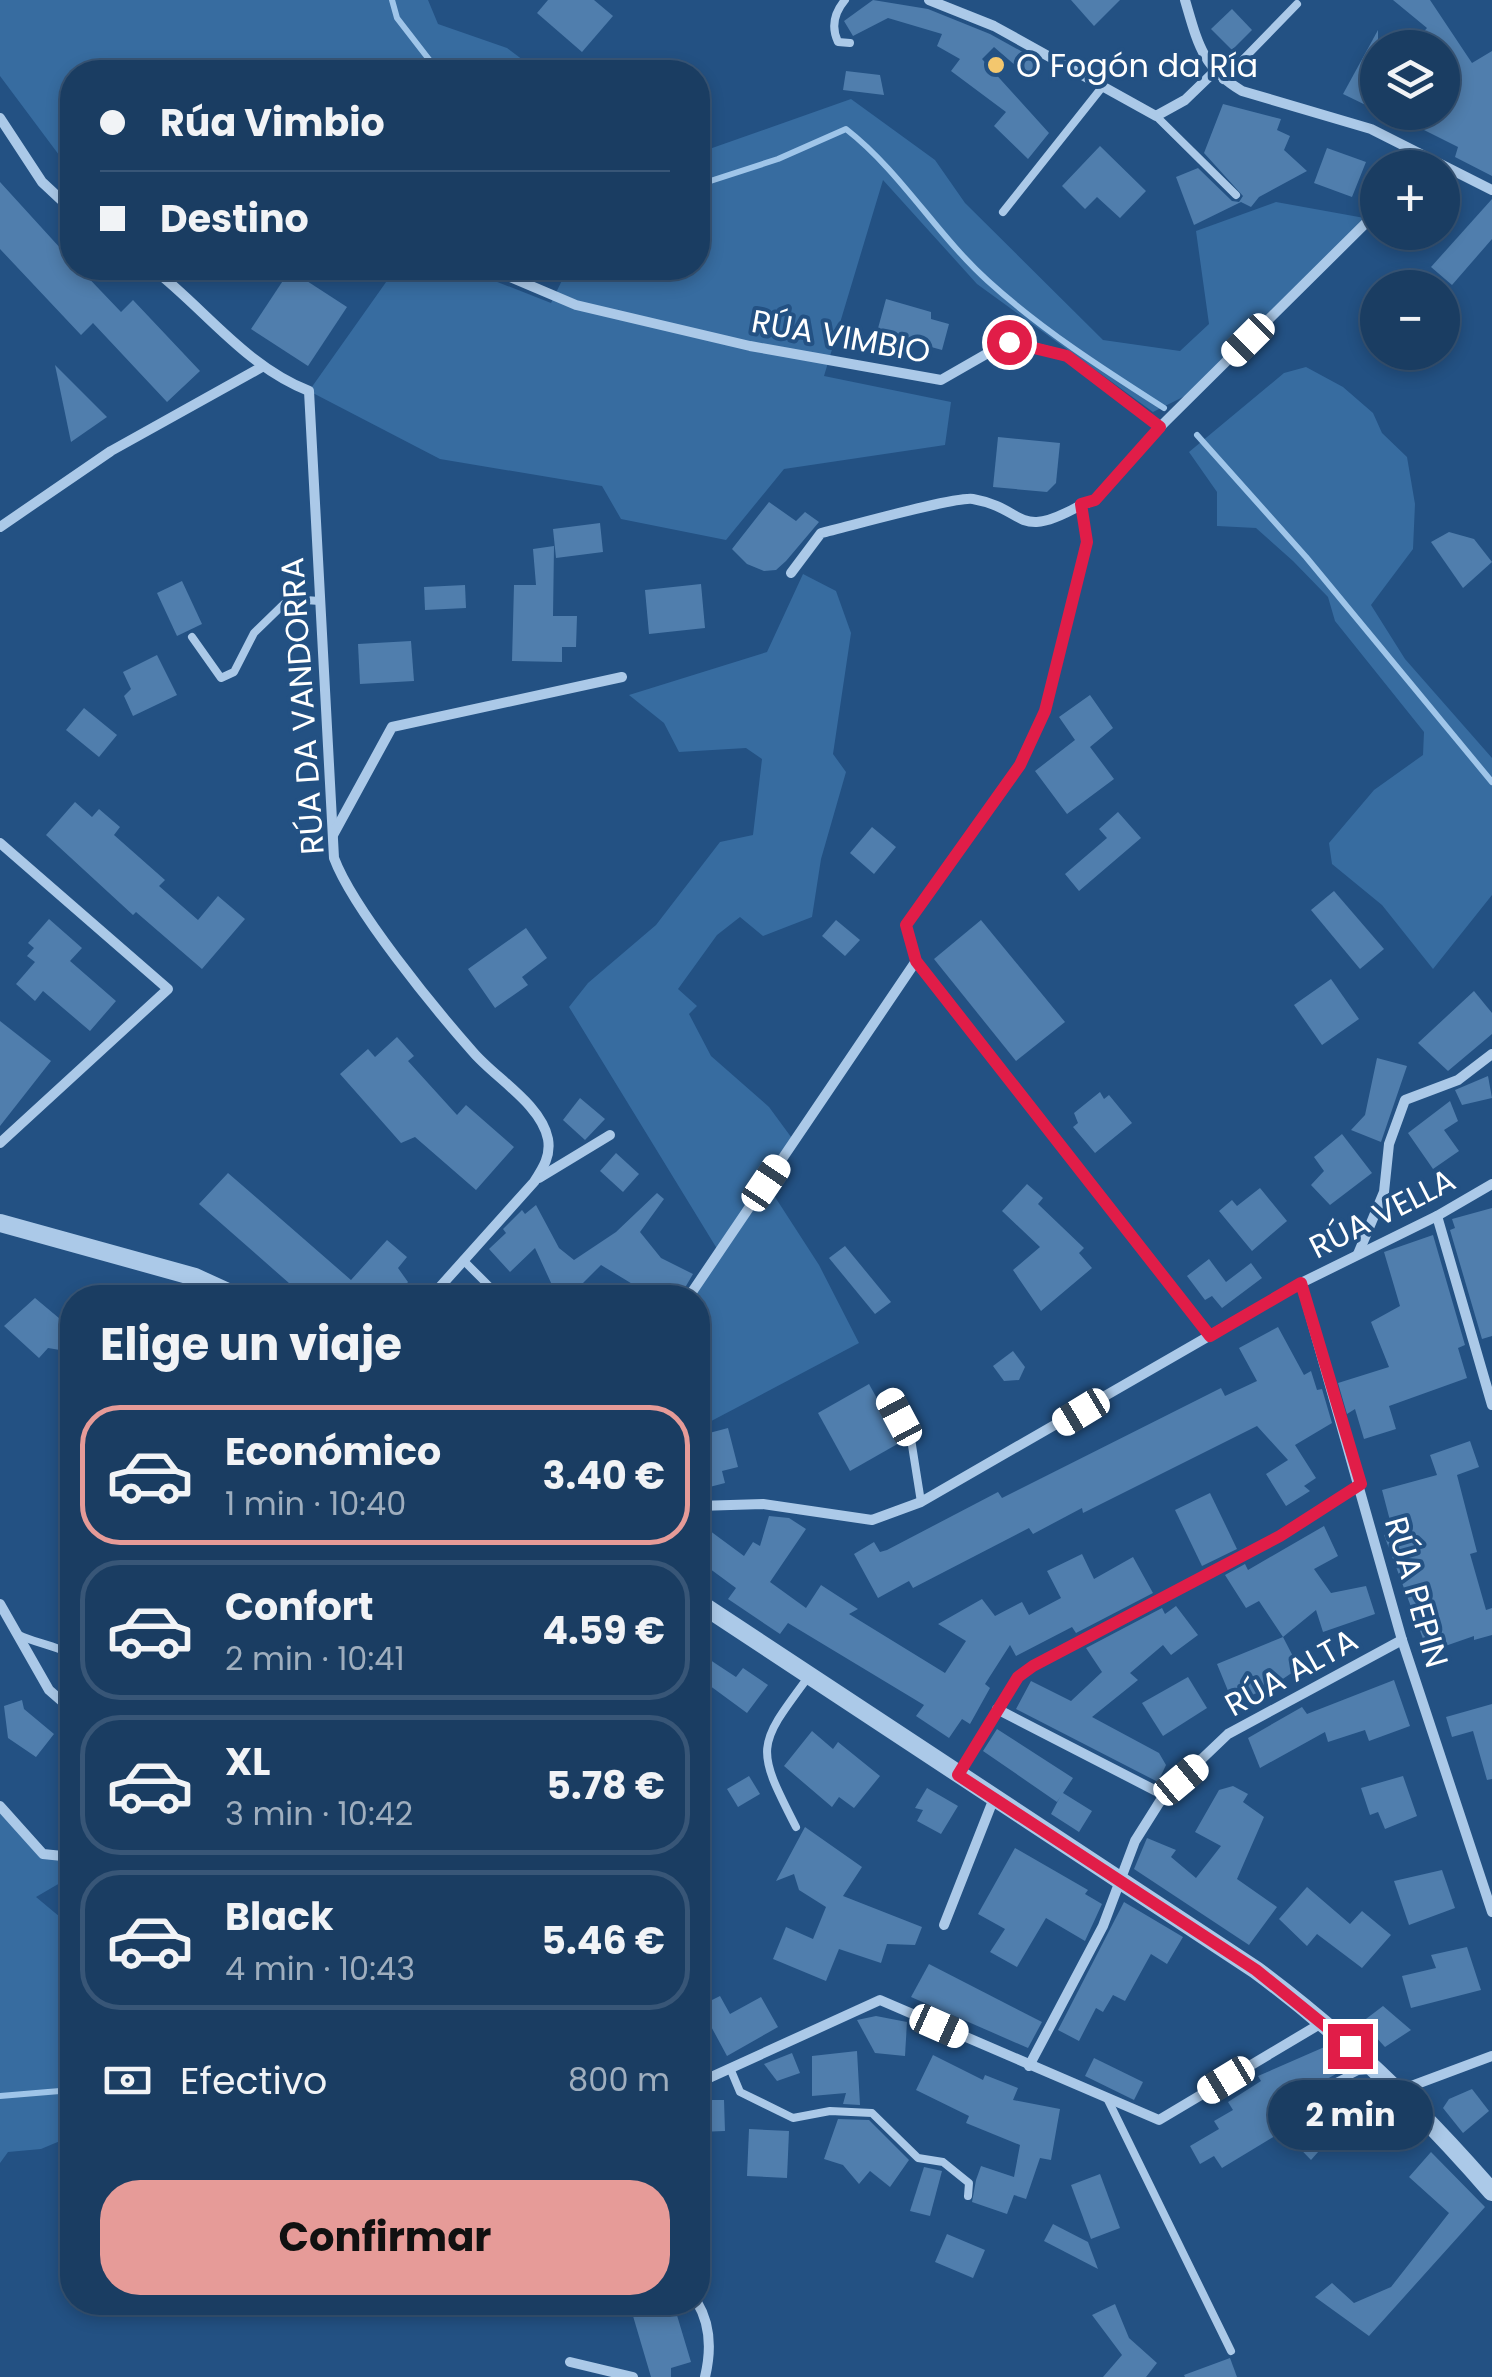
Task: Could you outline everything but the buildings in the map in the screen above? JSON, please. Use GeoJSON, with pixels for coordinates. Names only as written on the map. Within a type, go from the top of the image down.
{"type":"FeatureCollection","features":[{"type":"Feature","properties":{"kind":"street"},"geometry":{"type":"LineString","coordinates":[[930,0],[994,26],[1156,116],[1218,76]]}},
{"type":"Feature","properties":{"kind":"street"},"geometry":{"type":"LineString","coordinates":[[1185,0],[1198,44],[1218,76],[1242,91],[1371,129],[1412,150]]}},
{"type":"Feature","properties":{"kind":"street"},"geometry":{"type":"LineString","coordinates":[[0,118],[42,182],[60,199]]}},
{"type":"Feature","properties":{"kind":"street"},"geometry":{"type":"LineString","coordinates":[[1460,173],[1492,189]]}},
{"type":"Feature","properties":{"kind":"street"},"geometry":{"type":"LineString","coordinates":[[792,573],[821,533],[972,498],[1024,522],[1052,521],[1095,500],[1160,427],[1360,229]]}},
{"type":"Feature","properties":{"kind":"street"},"geometry":{"type":"LineString","coordinates":[[0,527],[112,451],[262,367],[165,280]]}},
{"type":"Feature","properties":{"kind":"street","name":"RÚA VIMBIO"},"geometry":{"type":"LineString","coordinates":[[517,280],[576,305],[750,346],[940,380],[1009,342],[1067,356],[1160,427]]}},
{"type":"Feature","properties":{"kind":"street","name":"RÚA DA VANDORRA"},"geometry":{"type":"LineString","coordinates":[[262,367],[309,390],[334,858],[342,881],[474,1053],[536,1114],[548,1138],[548,1160],[534,1182],[441,1285]]}},
{"type":"Feature","properties":{"kind":"street"},"geometry":{"type":"LineString","coordinates":[[1081,504],[1087,542],[1045,711],[1020,765],[906,925],[916,961],[1210,1336]]}},
{"type":"Feature","properties":{"kind":"street"},"geometry":{"type":"LineString","coordinates":[[333,836],[392,727],[622,677]]}},
{"type":"Feature","properties":{"kind":"street"},"geometry":{"type":"LineString","coordinates":[[0,843],[168,990],[0,1143]]}},
{"type":"Feature","properties":{"kind":"street"},"geometry":{"type":"LineString","coordinates":[[697,1285],[916,961]]}},
{"type":"Feature","properties":{"kind":"street"},"geometry":{"type":"LineString","coordinates":[[1358,1255],[1384,1192],[1390,1144],[1404,1100],[1458,1080],[1492,1054]]}},
{"type":"Feature","properties":{"kind":"street"},"geometry":{"type":"LineString","coordinates":[[1480,1063],[1492,1070]]}},
{"type":"Feature","properties":{"kind":"street","name":"RÚA DA VANDORRA"},"geometry":{"type":"LineString","coordinates":[[534,1182],[610,1135]]}},
{"type":"Feature","properties":{"kind":"street","name":"RÚA VELLA"},"geometry":{"type":"LineString","coordinates":[[710,1506],[763,1504],[872,1520],[921,1502],[1301,1283],[1438,1216],[1492,1184]]}},
{"type":"Feature","properties":{"kind":"street"},"geometry":{"type":"LineString","coordinates":[[1438,1216],[1492,1405]]}},
{"type":"Feature","properties":{"kind":"street"},"geometry":{"type":"LineString","coordinates":[[0,1223],[213,1285]]}},
{"type":"Feature","properties":{"kind":"street","name":"RÚA PEPIN"},"geometry":{"type":"LineString","coordinates":[[1301,1283],[1361,1484],[1402,1640],[1492,1912]]}},
{"type":"Feature","properties":{"kind":"street"},"geometry":{"type":"LineString","coordinates":[[958,1775],[1018,1677],[1033,1666],[1280,1536],[1361,1484]]}},
{"type":"Feature","properties":{"kind":"street"},"geometry":{"type":"LineString","coordinates":[[0,1604],[50,1690],[60,1699]]}},
{"type":"Feature","properties":{"kind":"street"},"geometry":{"type":"LineString","coordinates":[[710,1610],[1118,1878],[1326,2021],[1492,2192]]}},
{"type":"Feature","properties":{"kind":"street","name":"RÚA ALTA"},"geometry":{"type":"LineString","coordinates":[[1029,2066],[1102,1926],[1118,1878],[1164,1795],[1228,1734],[1402,1640]]}},
{"type":"Feature","properties":{"kind":"street"},"geometry":{"type":"LineString","coordinates":[[997,1709],[1164,1795]]}},
{"type":"Feature","properties":{"kind":"street"},"geometry":{"type":"LineString","coordinates":[[944,1925],[994,1798]]}},
{"type":"Feature","properties":{"kind":"street"},"geometry":{"type":"LineString","coordinates":[[0,1806],[43,1854],[60,1856]]}},
{"type":"Feature","properties":{"kind":"street"},"geometry":{"type":"LineString","coordinates":[[710,2078],[880,2000],[1160,2120],[1326,2021]]}},
{"type":"Feature","properties":{"kind":"street"},"geometry":{"type":"LineString","coordinates":[[1398,2091],[1492,2056]]}},
{"type":"Feature","properties":{"kind":"street"},"geometry":{"type":"LineString","coordinates":[[705,2315],[710,2356],[705,2377]]}},
{"type":"Feature","properties":{"kind":"street"},"geometry":{"type":"LineString","coordinates":[[570,2362],[633,2377]]}},
{"type":"Feature","properties":{"kind":"lane"},"geometry":{"type":"LineString","coordinates":[[845,0],[837,9],[833,31],[838,42],[850,43]]}},
{"type":"Feature","properties":{"kind":"lane"},"geometry":{"type":"LineString","coordinates":[[1218,76],[1298,4]]}},
{"type":"Feature","properties":{"kind":"lane"},"geometry":{"type":"LineString","coordinates":[[1004,212],[1103,86]]}},
{"type":"Feature","properties":{"kind":"lane"},"geometry":{"type":"LineString","coordinates":[[1156,116],[1236,195]]}},
{"type":"Feature","properties":{"kind":"lane"},"geometry":{"type":"LineString","coordinates":[[192,638],[221,678],[234,672],[269,614],[289,599],[320,602]]}},
{"type":"Feature","properties":{"kind":"lane"},"geometry":{"type":"LineString","coordinates":[[463,1260],[489,1285]]}},
{"type":"Feature","properties":{"kind":"lane"},"geometry":{"type":"LineString","coordinates":[[888,1395],[911,1439],[921,1502]]}},
{"type":"Feature","properties":{"kind":"lane"},"geometry":{"type":"LineString","coordinates":[[16,1633],[41,1647],[60,1648]]}},
{"type":"Feature","properties":{"kind":"lane"},"geometry":{"type":"LineString","coordinates":[[796,1827],[778,1791],[766,1747],[770,1728],[809,1676]]}},
{"type":"Feature","properties":{"kind":"lane"},"geometry":{"type":"LineString","coordinates":[[730,2068],[740,2092],[793,2118],[841,2110],[872,2113],[918,2158],[943,2162],[960,2175],[969,2183],[968,2196]]}},
{"type":"Feature","properties":{"kind":"lane"},"geometry":{"type":"LineString","coordinates":[[1276,2113],[1358,2071],[1376,2070]]}},
{"type":"Feature","properties":{"kind":"lane"},"geometry":{"type":"LineString","coordinates":[[1107,2098],[1231,2351]]}},
{"type":"Feature","properties":{"kind":"shaded area"},"geometry":{"type":"Polygon","coordinates":[[[0,0],[428,0],[438,24],[507,48],[523,60],[60,60],[60,156],[0,76],[0,0]]]}},
{"type":"Feature","properties":{"kind":"shaded area"},"geometry":{"type":"Polygon","coordinates":[[[851,99],[935,160],[965,203],[1103,340],[1180,351],[1209,324],[1196,231],[1276,202],[1360,217],[1360,229],[1199,389],[1153,412],[977,284],[883,180],[824,376],[951,402],[945,445],[784,469],[726,540],[621,519],[602,486],[440,459],[309,391],[388,280],[493,280],[551,303],[562,280],[710,280],[710,149],[851,99]]]}},
{"type":"Feature","properties":{"kind":"shaded area"},"geometry":{"type":"Polygon","coordinates":[[[1306,367],[1343,387],[1373,413],[1382,433],[1407,457],[1415,504],[1413,549],[1371,605],[1405,659],[1492,758],[1492,895],[1433,969],[1382,905],[1332,864],[1329,843],[1374,790],[1423,755],[1424,732],[1335,621],[1328,597],[1293,561],[1256,528],[1217,526],[1217,492],[1189,452],[1284,373],[1306,367]]]}},
{"type":"Feature","properties":{"kind":"shaded area"},"geometry":{"type":"Polygon","coordinates":[[[803,574],[836,591],[851,633],[833,754],[846,772],[821,859],[812,917],[763,936],[740,917],[717,935],[678,989],[697,1006],[689,1014],[711,1056],[769,1107],[794,1141],[766,1183],[819,1265],[859,1343],[710,1422],[710,1285],[696,1285],[719,1252],[569,1007],[588,983],[656,925],[720,842],[753,835],[762,759],[746,748],[679,752],[664,723],[629,695],[767,652],[803,574]]]}},
{"type":"Feature","properties":{"kind":"shaded area"},"geometry":{"type":"Polygon","coordinates":[[[0,1806],[43,1854],[60,1856],[60,1883],[36,1897],[60,1917],[60,2141],[41,2149],[8,2152],[0,2163],[0,1806]]]}},
{"type":"Feature","properties":{"kind":"waterway"},"geometry":{"type":"LineString","coordinates":[[392,0],[397,18],[429,60]]}},
{"type":"Feature","properties":{"kind":"waterway"},"geometry":{"type":"LineString","coordinates":[[710,181],[778,159],[846,129],[884,164],[988,281],[1051,332],[1164,408]]}},
{"type":"Feature","properties":{"kind":"waterway"},"geometry":{"type":"LineString","coordinates":[[1197,435],[1306,557],[1492,782]]}},
{"type":"Feature","properties":{"kind":"waterway"},"geometry":{"type":"LineString","coordinates":[[0,2096],[60,2091]]}},
{"type":"Feature","properties":{"kind":"place","name":"O Fogón da Ría"},"geometry":{"type":"Point","coordinates":[996,65]}},
{"type":"Feature","properties":{"kind":"route"},"geometry":{"type":"LineString","coordinates":[[1009,342],[1067,356],[1160,427],[1095,500],[1081,504],[1087,542],[1045,711],[1020,765],[906,925],[916,961],[1210,1336],[1301,1283],[1361,1484],[1280,1536],[1033,1666],[1018,1677],[958,1775],[1256,1970],[1326,2021],[1350,2046]]}}]}
